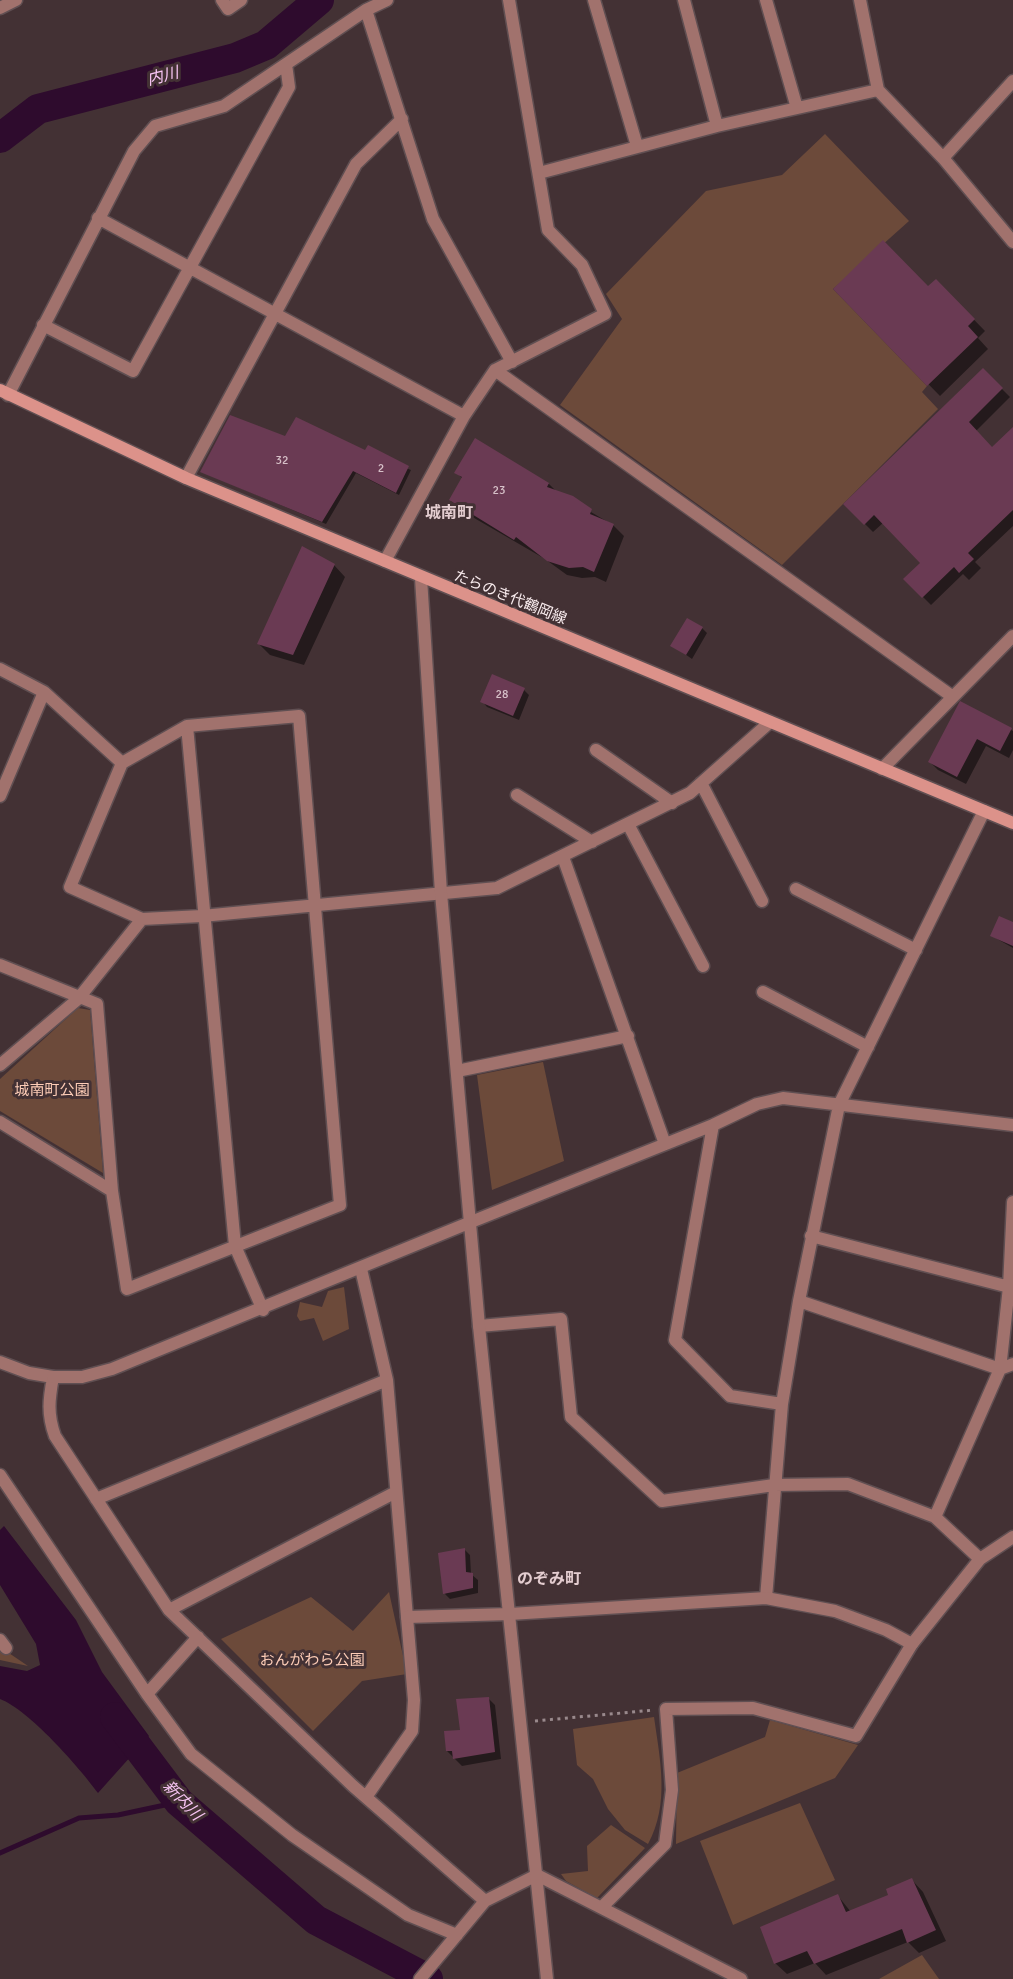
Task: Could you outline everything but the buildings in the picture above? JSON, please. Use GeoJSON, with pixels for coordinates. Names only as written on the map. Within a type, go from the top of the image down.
{"type":"FeatureCollection","features":[{"type":"Feature","properties":{"kind":"main road","name":"たらのき代鶴岡線"},"geometry":{"type":"LineString","coordinates":[[4,392],[186,478],[421,578],[1013,823]]}},
{"type":"Feature","properties":{"kind":"street"},"geometry":{"type":"LineString","coordinates":[[0,8],[16,0]]}},
{"type":"Feature","properties":{"kind":"street"},"geometry":{"type":"LineString","coordinates":[[222,0],[228,9],[241,0]]}},
{"type":"Feature","properties":{"kind":"street"},"geometry":{"type":"LineString","coordinates":[[4,392],[43,325],[134,151],[155,126],[224,106],[366,9],[387,0]]}},
{"type":"Feature","properties":{"kind":"street"},"geometry":{"type":"LineString","coordinates":[[385,561],[464,416],[495,370],[605,314],[582,265],[548,230],[509,0]]}},
{"type":"Feature","properties":{"kind":"street"},"geometry":{"type":"LineString","coordinates":[[594,0],[637,146]]}},
{"type":"Feature","properties":{"kind":"street"},"geometry":{"type":"LineString","coordinates":[[684,0],[717,126]]}},
{"type":"Feature","properties":{"kind":"street"},"geometry":{"type":"LineString","coordinates":[[766,0],[797,108]]}},
{"type":"Feature","properties":{"kind":"street"},"geometry":{"type":"LineString","coordinates":[[860,0],[878,90],[943,158],[1012,238]]}},
{"type":"Feature","properties":{"kind":"street"},"geometry":{"type":"LineString","coordinates":[[366,9],[433,219],[512,362]]}},
{"type":"Feature","properties":{"kind":"street"},"geometry":{"type":"LineString","coordinates":[[43,325],[133,371],[289,87],[286,64]]}},
{"type":"Feature","properties":{"kind":"street"},"geometry":{"type":"LineString","coordinates":[[943,158],[1013,81]]}},
{"type":"Feature","properties":{"kind":"street"},"geometry":{"type":"LineString","coordinates":[[539,173],[717,126],[878,90]]}},
{"type":"Feature","properties":{"kind":"street"},"geometry":{"type":"LineString","coordinates":[[186,478],[356,164],[402,119]]}},
{"type":"Feature","properties":{"kind":"street"},"geometry":{"type":"LineString","coordinates":[[98,218],[464,416]]}},
{"type":"Feature","properties":{"kind":"street"},"geometry":{"type":"LineString","coordinates":[[495,370],[953,697]]}},
{"type":"Feature","properties":{"kind":"street"},"geometry":{"type":"LineString","coordinates":[[421,578],[441,893],[479,1326],[547,1979]]}},
{"type":"Feature","properties":{"kind":"street"},"geometry":{"type":"LineString","coordinates":[[882,769],[1013,636]]}},
{"type":"Feature","properties":{"kind":"street"},"geometry":{"type":"LineString","coordinates":[[0,669],[44,692],[122,762]]}},
{"type":"Feature","properties":{"kind":"street"},"geometry":{"type":"LineString","coordinates":[[0,796],[44,692]]}},
{"type":"Feature","properties":{"kind":"street"},"geometry":{"type":"LineString","coordinates":[[0,965],[78,999],[97,1004],[112,1191],[127,1289],[340,1205],[315,905],[299,716],[187,726],[122,762],[70,887],[142,919],[202,916],[315,905],[441,893],[497,888],[690,793],[770,722]]}},
{"type":"Feature","properties":{"kind":"street"},"geometry":{"type":"LineString","coordinates":[[187,726],[202,916],[235,1246],[263,1310]]}},
{"type":"Feature","properties":{"kind":"street"},"geometry":{"type":"LineString","coordinates":[[596,750],[672,803]]}},
{"type":"Feature","properties":{"kind":"street"},"geometry":{"type":"LineString","coordinates":[[701,783],[762,901]]}},
{"type":"Feature","properties":{"kind":"street"},"geometry":{"type":"LineString","coordinates":[[517,795],[592,842]]}},
{"type":"Feature","properties":{"kind":"street"},"geometry":{"type":"LineString","coordinates":[[766,1598],[782,1404],[811,1236],[839,1105],[984,812]]}},
{"type":"Feature","properties":{"kind":"street"},"geometry":{"type":"LineString","coordinates":[[628,824],[703,966]]}},
{"type":"Feature","properties":{"kind":"street"},"geometry":{"type":"LineString","coordinates":[[563,857],[665,1144]]}},
{"type":"Feature","properties":{"kind":"street"},"geometry":{"type":"LineString","coordinates":[[796,890],[916,950]]}},
{"type":"Feature","properties":{"kind":"street"},"geometry":{"type":"LineString","coordinates":[[0,1065],[78,999],[142,919]]}},
{"type":"Feature","properties":{"kind":"street"},"geometry":{"type":"LineString","coordinates":[[763,992],[868,1047]]}},
{"type":"Feature","properties":{"kind":"street"},"geometry":{"type":"LineString","coordinates":[[457,1071],[628,1036]]}},
{"type":"Feature","properties":{"kind":"street"},"geometry":{"type":"LineString","coordinates":[[0,1362],[29,1373],[53,1377],[82,1377],[112,1370],[713,1125],[757,1104],[783,1098],[1013,1125]]}},
{"type":"Feature","properties":{"kind":"street"},"geometry":{"type":"LineString","coordinates":[[0,1122],[112,1191]]}},
{"type":"Feature","properties":{"kind":"street"},"geometry":{"type":"LineString","coordinates":[[713,1125],[675,1340],[730,1396],[782,1404]]}},
{"type":"Feature","properties":{"kind":"street"},"geometry":{"type":"LineString","coordinates":[[935,1517],[1000,1369],[1011,1288],[1013,1202]]}},
{"type":"Feature","properties":{"kind":"street"},"geometry":{"type":"LineString","coordinates":[[811,1236],[1011,1288]]}},
{"type":"Feature","properties":{"kind":"street"},"geometry":{"type":"LineString","coordinates":[[361,1269],[387,1380],[414,1700],[412,1731],[366,1797]]}},
{"type":"Feature","properties":{"kind":"street"},"geometry":{"type":"LineString","coordinates":[[799,1301],[1000,1369],[1013,1364]]}},
{"type":"Feature","properties":{"kind":"street"},"geometry":{"type":"LineString","coordinates":[[479,1326],[561,1319],[571,1417],[662,1501],[774,1485],[848,1484],[935,1517],[980,1559]]}},
{"type":"Feature","properties":{"kind":"street"},"geometry":{"type":"LineString","coordinates":[[53,1377],[48,1404],[49,1419],[55,1436],[170,1610],[366,1797],[485,1901]]}},
{"type":"Feature","properties":{"kind":"street"},"geometry":{"type":"LineString","coordinates":[[96,1499],[387,1380]]}},
{"type":"Feature","properties":{"kind":"street"},"geometry":{"type":"LineString","coordinates":[[0,1475],[147,1694],[191,1754],[292,1835],[408,1914],[454,1939]]}},
{"type":"Feature","properties":{"kind":"street"},"geometry":{"type":"LineString","coordinates":[[170,1610],[396,1492]]}},
{"type":"Feature","properties":{"kind":"street"},"geometry":{"type":"LineString","coordinates":[[602,1907],[665,1844],[672,1790],[666,1709],[753,1708],[856,1736],[912,1644],[980,1559],[1013,1537]]}},
{"type":"Feature","properties":{"kind":"street"},"geometry":{"type":"LineString","coordinates":[[407,1617],[510,1614],[766,1598],[835,1611],[886,1630],[912,1644]]}},
{"type":"Feature","properties":{"kind":"street"},"geometry":{"type":"LineString","coordinates":[[147,1694],[198,1637]]}},
{"type":"Feature","properties":{"kind":"street"},"geometry":{"type":"LineString","coordinates":[[537,1875],[741,1979]]}},
{"type":"Feature","properties":{"kind":"street"},"geometry":{"type":"LineString","coordinates":[[420,1979],[485,1901],[537,1875]]}},
{"type":"Feature","properties":{"kind":"path"},"geometry":{"type":"LineString","coordinates":[[521,1722],[666,1709]]}},
{"type":"Feature","properties":{"kind":"green space"},"geometry":{"type":"Polygon","coordinates":[[[825,134],[909,221],[833,289],[927,386],[922,392],[938,409],[782,565],[560,405],[622,319],[606,294],[706,191],[782,175],[825,134]]]}},
{"type":"Feature","properties":{"kind":"green space","name":"城南町公園"},"geometry":{"type":"Polygon","coordinates":[[[78,1008],[90,1010],[103,1173],[0,1111],[0,1079],[78,1008]]]}},
{"type":"Feature","properties":{"kind":"green space"},"geometry":{"type":"Polygon","coordinates":[[[543,1062],[564,1161],[492,1190],[477,1075],[543,1062]]]}},
{"type":"Feature","properties":{"kind":"green space"},"geometry":{"type":"Polygon","coordinates":[[[344,1287],[349,1329],[323,1341],[314,1318],[300,1321],[297,1316],[300,1302],[322,1307],[328,1291],[344,1287]]]}},
{"type":"Feature","properties":{"kind":"green space","name":"おんがわら公園"},"geometry":{"type":"Polygon","coordinates":[[[389,1592],[407,1674],[362,1681],[313,1731],[221,1639],[311,1597],[353,1631],[389,1592]]]}},
{"type":"Feature","properties":{"kind":"green space"},"geometry":{"type":"Polygon","coordinates":[[[0,1647],[28,1666],[0,1660],[0,1647]]]}},
{"type":"Feature","properties":{"kind":"green space"},"geometry":{"type":"Polygon","coordinates":[[[654,1717],[662,1782],[659,1813],[648,1844],[625,1830],[608,1809],[593,1779],[577,1765],[573,1729],[654,1717]]]}},
{"type":"Feature","properties":{"kind":"green space"},"geometry":{"type":"Polygon","coordinates":[[[770,1720],[858,1745],[835,1778],[676,1844],[677,1773],[765,1737],[770,1720]]]}},
{"type":"Feature","properties":{"kind":"green space"},"geometry":{"type":"Polygon","coordinates":[[[800,1803],[835,1880],[733,1925],[700,1841],[800,1803]]]}},
{"type":"Feature","properties":{"kind":"green space"},"geometry":{"type":"Polygon","coordinates":[[[611,1825],[645,1848],[597,1898],[566,1881],[561,1874],[588,1871],[587,1846],[611,1825]]]}},
{"type":"Feature","properties":{"kind":"green space"},"geometry":{"type":"Polygon","coordinates":[[[922,1955],[939,1979],[879,1979],[922,1955]]]}},
{"type":"Feature","properties":{"kind":"shaded area"},"geometry":{"type":"Polygon","coordinates":[[[4,1526],[76,1620],[102,1672],[149,1736],[98,1793],[79,1769],[39,1727],[12,1705],[0,1699],[0,1666],[27,1671],[40,1665],[36,1644],[0,1585],[0,1530],[4,1526]]]}},
{"type":"Feature","properties":{"kind":"waterway","name":"内川"},"geometry":{"type":"LineString","coordinates":[[0,138],[38,109],[235,58],[266,45],[319,0]]}},
{"type":"Feature","properties":{"kind":"waterway","name":"新内川"},"geometry":{"type":"LineString","coordinates":[[115,1717],[179,1802],[316,1920],[428,1979]]}},
{"type":"Feature","properties":{"kind":"waterway"},"geometry":{"type":"LineString","coordinates":[[0,1853],[79,1818],[118,1815],[179,1802]]}},
{"type":"Feature","properties":{"kind":"district","name":"城南町"},"geometry":{"type":"Point","coordinates":[449,514]}},
{"type":"Feature","properties":{"kind":"district","name":"のぞみ町"},"geometry":{"type":"Point","coordinates":[549,1580]}}]}
